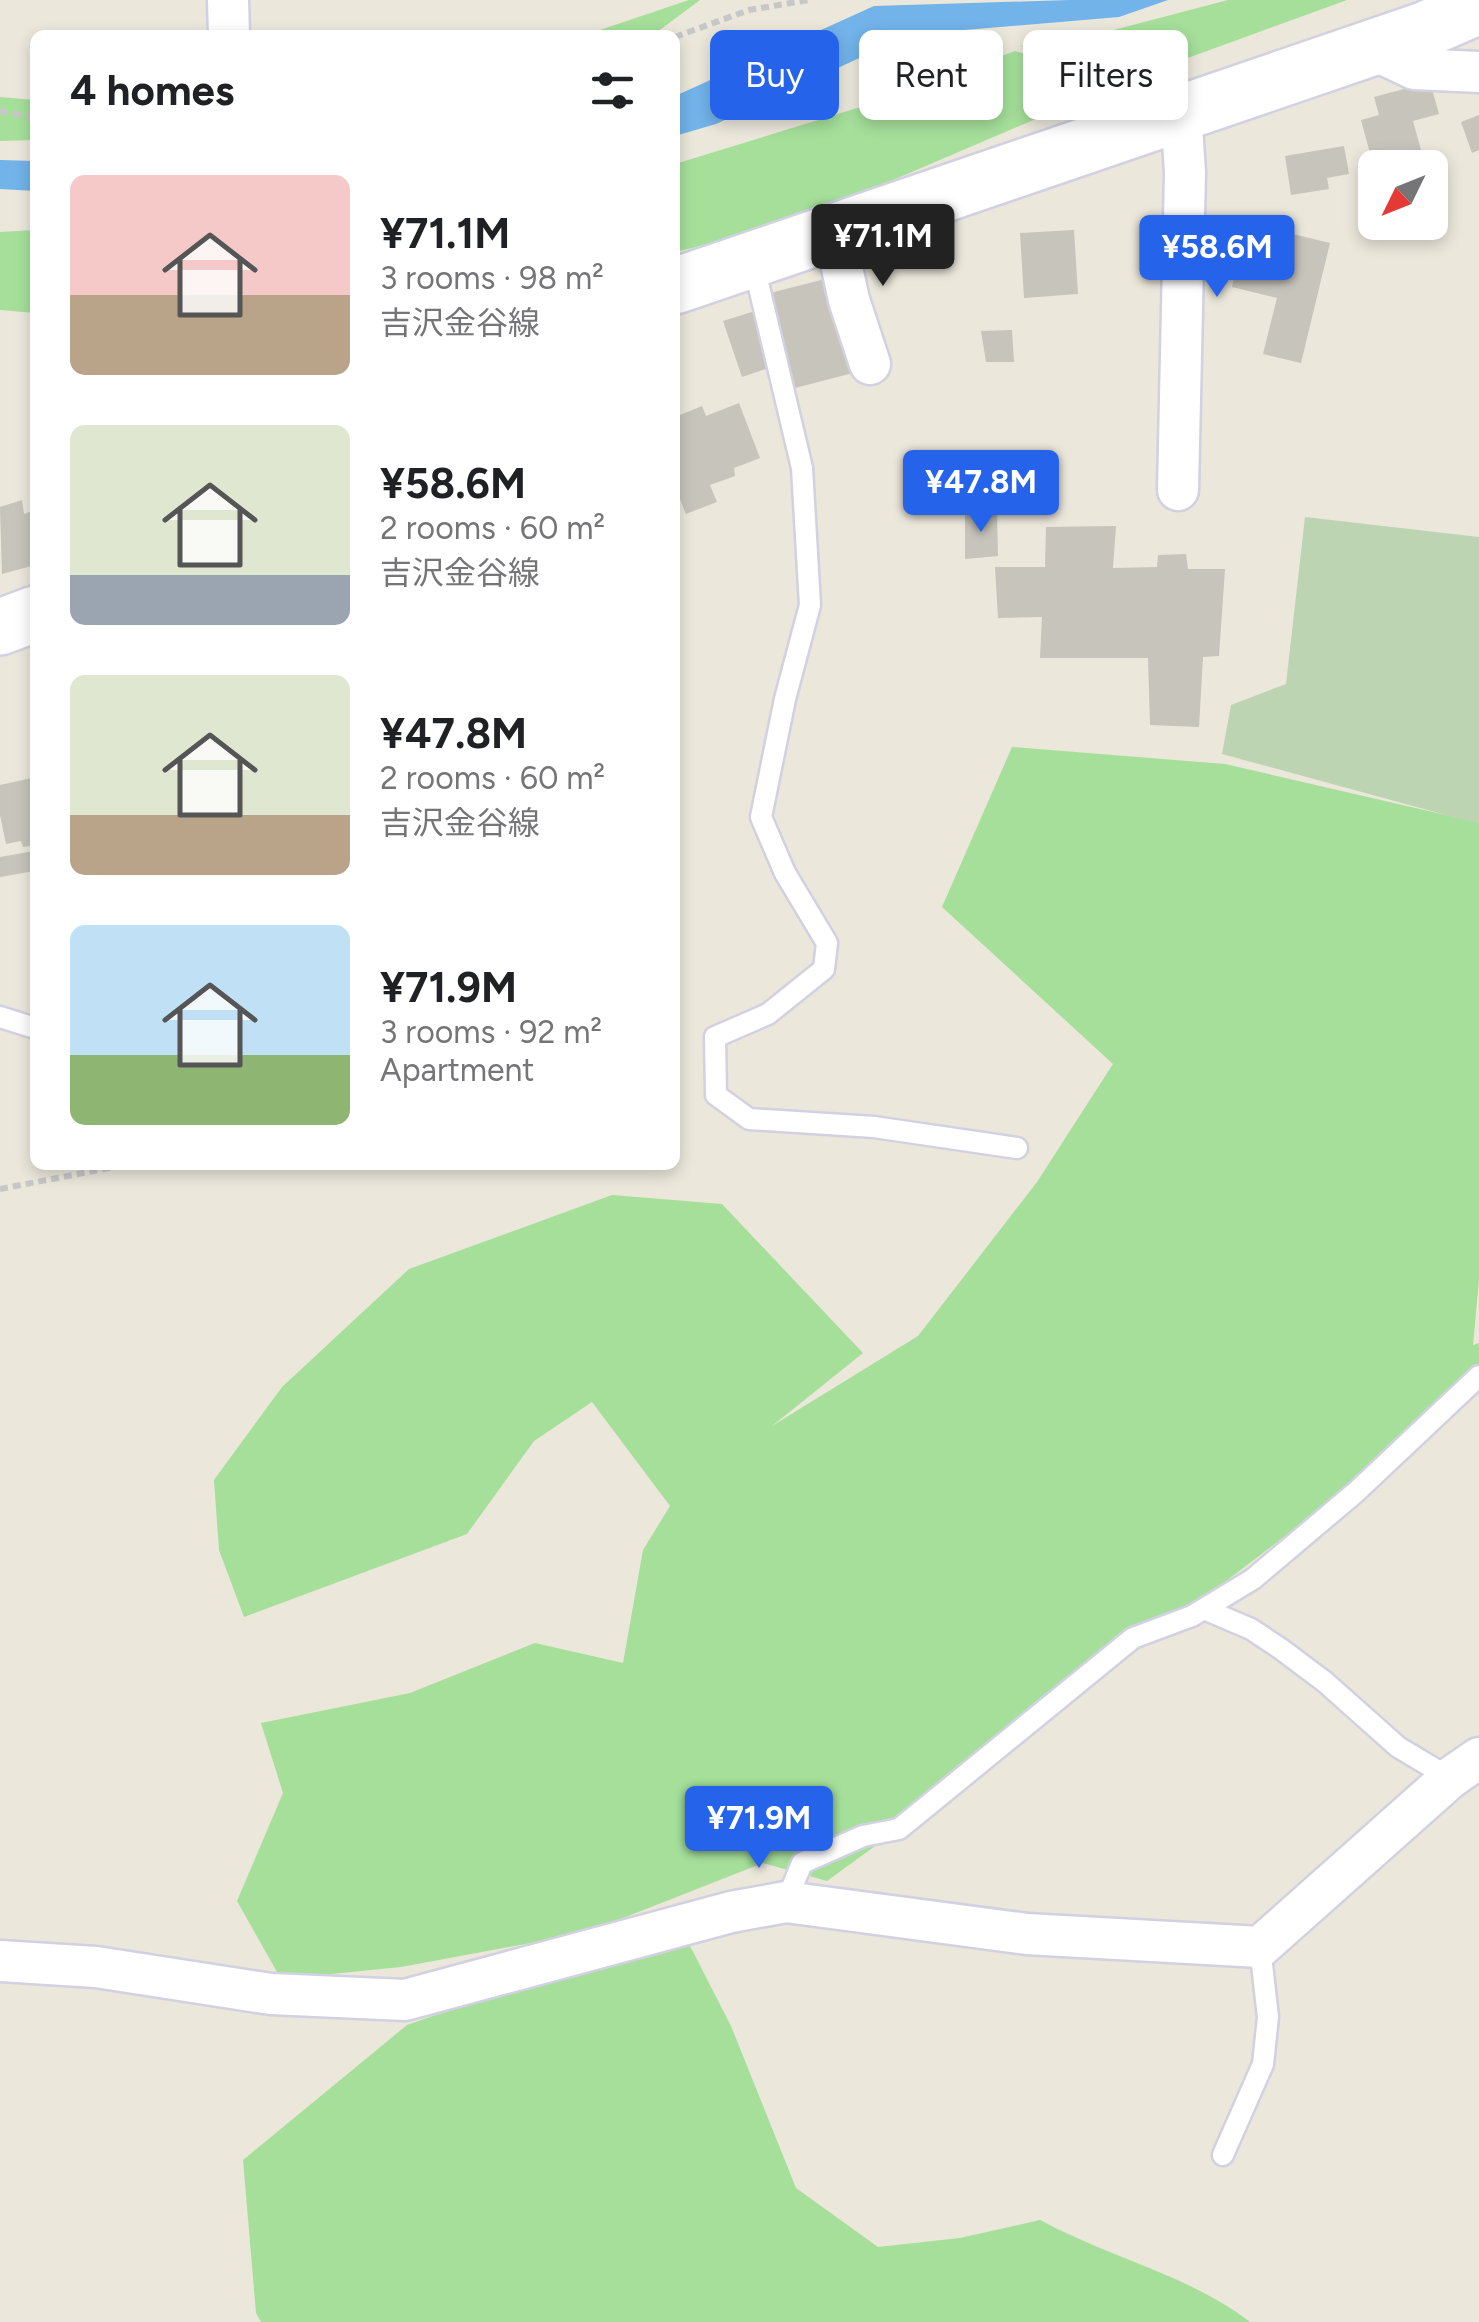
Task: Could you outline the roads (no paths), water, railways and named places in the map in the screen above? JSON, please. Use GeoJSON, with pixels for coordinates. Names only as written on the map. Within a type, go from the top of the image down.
{"type":"FeatureCollection","features":[{"type":"Feature","properties":{"kind":"main road"},"geometry":{"type":"LineString","coordinates":[[1188,110],[1424,30],[1479,6]]}},
{"type":"Feature","properties":{"kind":"main road"},"geometry":{"type":"LineString","coordinates":[[680,284],[1158,120]]}},
{"type":"Feature","properties":{"kind":"street"},"geometry":{"type":"LineString","coordinates":[[228,0],[229,30]]}},
{"type":"Feature","properties":{"kind":"street"},"geometry":{"type":"LineString","coordinates":[[1370,48],[1414,68],[1479,72]]}},
{"type":"Feature","properties":{"kind":"street"},"geometry":{"type":"LineString","coordinates":[[1178,490],[1185,172],[1182,120]]}},
{"type":"Feature","properties":{"kind":"street"},"geometry":{"type":"LineString","coordinates":[[834,232],[849,300],[870,364]]}},
{"type":"Feature","properties":{"kind":"street"},"geometry":{"type":"LineString","coordinates":[[0,1961],[96,1967],[271,1994],[406,2000],[731,1912],[786,1902],[1026,1934],[1260,1947],[1465,1768]]}},
{"type":"Feature","properties":{"kind":"lane"},"geometry":{"type":"LineString","coordinates":[[752,260],[802,468],[810,605],[784,698],[762,817],[785,872],[828,943],[824,969],[768,1014],[715,1037],[716,1094],[749,1119],[874,1127],[1017,1148]]}},
{"type":"Feature","properties":{"kind":"lane"},"geometry":{"type":"LineString","coordinates":[[0,1017],[30,1026]]}},
{"type":"Feature","properties":{"kind":"lane"},"geometry":{"type":"LineString","coordinates":[[786,1902],[802,1864],[863,1836],[899,1828],[1133,1638],[1204,1608],[1268,1566],[1356,1492],[1479,1376]]}},
{"type":"Feature","properties":{"kind":"lane"},"geometry":{"type":"LineString","coordinates":[[1204,1608],[1251,1629],[1281,1649],[1398,1746],[1465,1768]]}},
{"type":"Feature","properties":{"kind":"lane"},"geometry":{"type":"LineString","coordinates":[[1223,2155],[1263,2064],[1268,2017],[1260,1947]]}},
{"type":"Feature","properties":{"kind":"water"},"geometry":{"type":"Polygon","coordinates":[[[1168,0],[1119,17],[964,30],[859,30],[859,58],[839,67],[839,30],[821,30],[874,6],[1168,0]]]}},
{"type":"Feature","properties":{"kind":"water"},"geometry":{"type":"Polygon","coordinates":[[[710,80],[710,120],[725,120],[680,135],[680,94],[710,80]]]}},
{"type":"Feature","properties":{"kind":"water"},"geometry":{"type":"Polygon","coordinates":[[[0,160],[30,161],[30,191],[0,189],[0,160]]]}}]}
